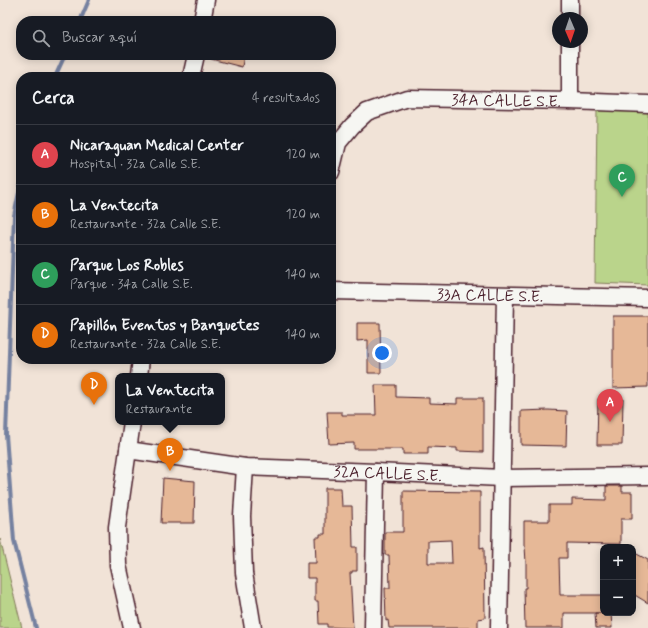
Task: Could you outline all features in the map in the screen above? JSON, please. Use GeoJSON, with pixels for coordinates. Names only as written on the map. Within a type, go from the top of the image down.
{"type":"FeatureCollection","features":[{"type":"Feature","properties":{"kind":"street"},"geometry":{"type":"LineString","coordinates":[[203,16],[206,0]]}},
{"type":"Feature","properties":{"kind":"street"},"geometry":{"type":"LineString","coordinates":[[570,0],[570,12]]}},
{"type":"Feature","properties":{"kind":"street"},"geometry":{"type":"LineString","coordinates":[[570,48],[570,101]]}},
{"type":"Feature","properties":{"kind":"street"},"geometry":{"type":"LineString","coordinates":[[192,72],[195,60]]}},
{"type":"Feature","properties":{"kind":"street","name":"34A CALLE S.E."},"geometry":{"type":"LineString","coordinates":[[336,152],[338,144],[352,126],[367,112],[407,98],[648,104]]}},
{"type":"Feature","properties":{"kind":"street","name":"33A CALLE S.E."},"geometry":{"type":"LineString","coordinates":[[336,291],[648,298]]}},
{"type":"Feature","properties":{"kind":"street"},"geometry":{"type":"LineString","coordinates":[[499,628],[506,296]]}},
{"type":"Feature","properties":{"kind":"street"},"geometry":{"type":"LineString","coordinates":[[132,425],[117,527],[118,566],[132,628]]}},
{"type":"Feature","properties":{"kind":"street","name":"32A CALLE S.E."},"geometry":{"type":"LineString","coordinates":[[128,450],[246,467],[501,478],[648,476]]}},
{"type":"Feature","properties":{"kind":"street"},"geometry":{"type":"LineString","coordinates":[[246,467],[242,516],[244,573],[253,628]]}},
{"type":"Feature","properties":{"kind":"street"},"geometry":{"type":"LineString","coordinates":[[373,628],[376,472]]}},
{"type":"Feature","properties":{"kind":"green space"},"geometry":{"type":"Polygon","coordinates":[[[597,109],[648,111],[648,285],[595,283],[597,109]]]}},
{"type":"Feature","properties":{"kind":"green space"},"geometry":{"type":"Polygon","coordinates":[[[0,539],[22,628],[0,628],[0,539]]]}},
{"type":"Feature","properties":{"kind":"building"},"geometry":{"type":"Polygon","coordinates":[[[215,60],[243,60],[242,67],[215,60]]]}},
{"type":"Feature","properties":{"kind":"building"},"geometry":{"type":"Polygon","coordinates":[[[613,316],[648,316],[648,387],[613,388],[613,316]]]}},
{"type":"Feature","properties":{"kind":"building"},"geometry":{"type":"Polygon","coordinates":[[[357,323],[380,323],[381,373],[368,373],[368,340],[357,341],[357,323]]]}},
{"type":"Feature","properties":{"kind":"building"},"geometry":{"type":"Polygon","coordinates":[[[375,385],[396,385],[396,397],[429,398],[429,403],[457,404],[457,398],[483,398],[483,452],[457,451],[457,448],[428,447],[428,454],[403,454],[403,449],[354,449],[354,443],[329,444],[327,412],[342,412],[342,415],[376,415],[375,385]]]}},
{"type":"Feature","properties":{"kind":"building"},"geometry":{"type":"Polygon","coordinates":[[[598,399],[623,399],[622,445],[597,445],[598,399]]]}},
{"type":"Feature","properties":{"kind":"building"},"geometry":{"type":"Polygon","coordinates":[[[521,411],[567,411],[566,446],[521,445],[521,411]]]}},
{"type":"Feature","properties":{"kind":"building"},"geometry":{"type":"Polygon","coordinates":[[[163,478],[195,481],[194,523],[161,523],[163,478]]]}},
{"type":"Feature","properties":{"kind":"building"},"geometry":{"type":"Polygon","coordinates":[[[606,486],[622,486],[622,492],[632,492],[632,519],[621,519],[621,544],[567,543],[567,558],[559,558],[560,595],[600,595],[600,613],[564,613],[564,628],[525,628],[524,588],[526,588],[526,563],[524,521],[549,521],[549,505],[572,505],[572,499],[606,500],[606,486]]]}},
{"type":"Feature","properties":{"kind":"building"},"geometry":{"type":"Polygon","coordinates":[[[325,488],[341,488],[342,506],[352,506],[353,547],[357,547],[357,571],[352,571],[352,573],[350,573],[353,628],[327,627],[327,624],[319,624],[318,601],[315,601],[315,578],[307,578],[307,563],[316,563],[315,537],[320,537],[320,534],[325,534],[325,488]]]}},
{"type":"Feature","properties":{"kind":"building"},"geometry":{"type":"Polygon","coordinates":[[[403,491],[480,492],[480,548],[484,547],[485,618],[478,619],[478,628],[389,628],[388,620],[386,621],[385,588],[390,588],[389,555],[385,555],[385,532],[403,532],[403,491]],[[451,540],[428,541],[428,563],[452,563],[451,540]]]}},
{"type":"Feature","properties":{"kind":"building"},"geometry":{"type":"Polygon","coordinates":[[[636,554],[648,560],[648,603],[636,596],[636,554]]]}},
{"type":"Feature","properties":{"kind":"building"},"geometry":{"type":"Polygon","coordinates":[[[595,613],[600,613],[600,616],[611,616],[612,628],[596,628],[595,613]]]}},
{"type":"Feature","properties":{"kind":"waterway"},"geometry":{"type":"LineString","coordinates":[[82,16],[89,0]]}},
{"type":"Feature","properties":{"kind":"waterway"},"geometry":{"type":"LineString","coordinates":[[57,72],[63,60]]}},
{"type":"Feature","properties":{"kind":"waterway"},"geometry":{"type":"LineString","coordinates":[[16,207],[14,216],[6,435],[14,541],[36,628]]}},
{"type":"Feature","properties":{"kind":"place","name":"Parque Los Robles"},"geometry":{"type":"Point","coordinates":[622,197]}},
{"type":"Feature","properties":{"kind":"place","name":"Papillón Eventos y Banquetes"},"geometry":{"type":"Point","coordinates":[94,405]}},
{"type":"Feature","properties":{"kind":"place","name":"Nicaraguan Medical Center"},"geometry":{"type":"Point","coordinates":[610,422]}},
{"type":"Feature","properties":{"kind":"place","name":"La Ventecita"},"geometry":{"type":"Point","coordinates":[170,471]}}]}
